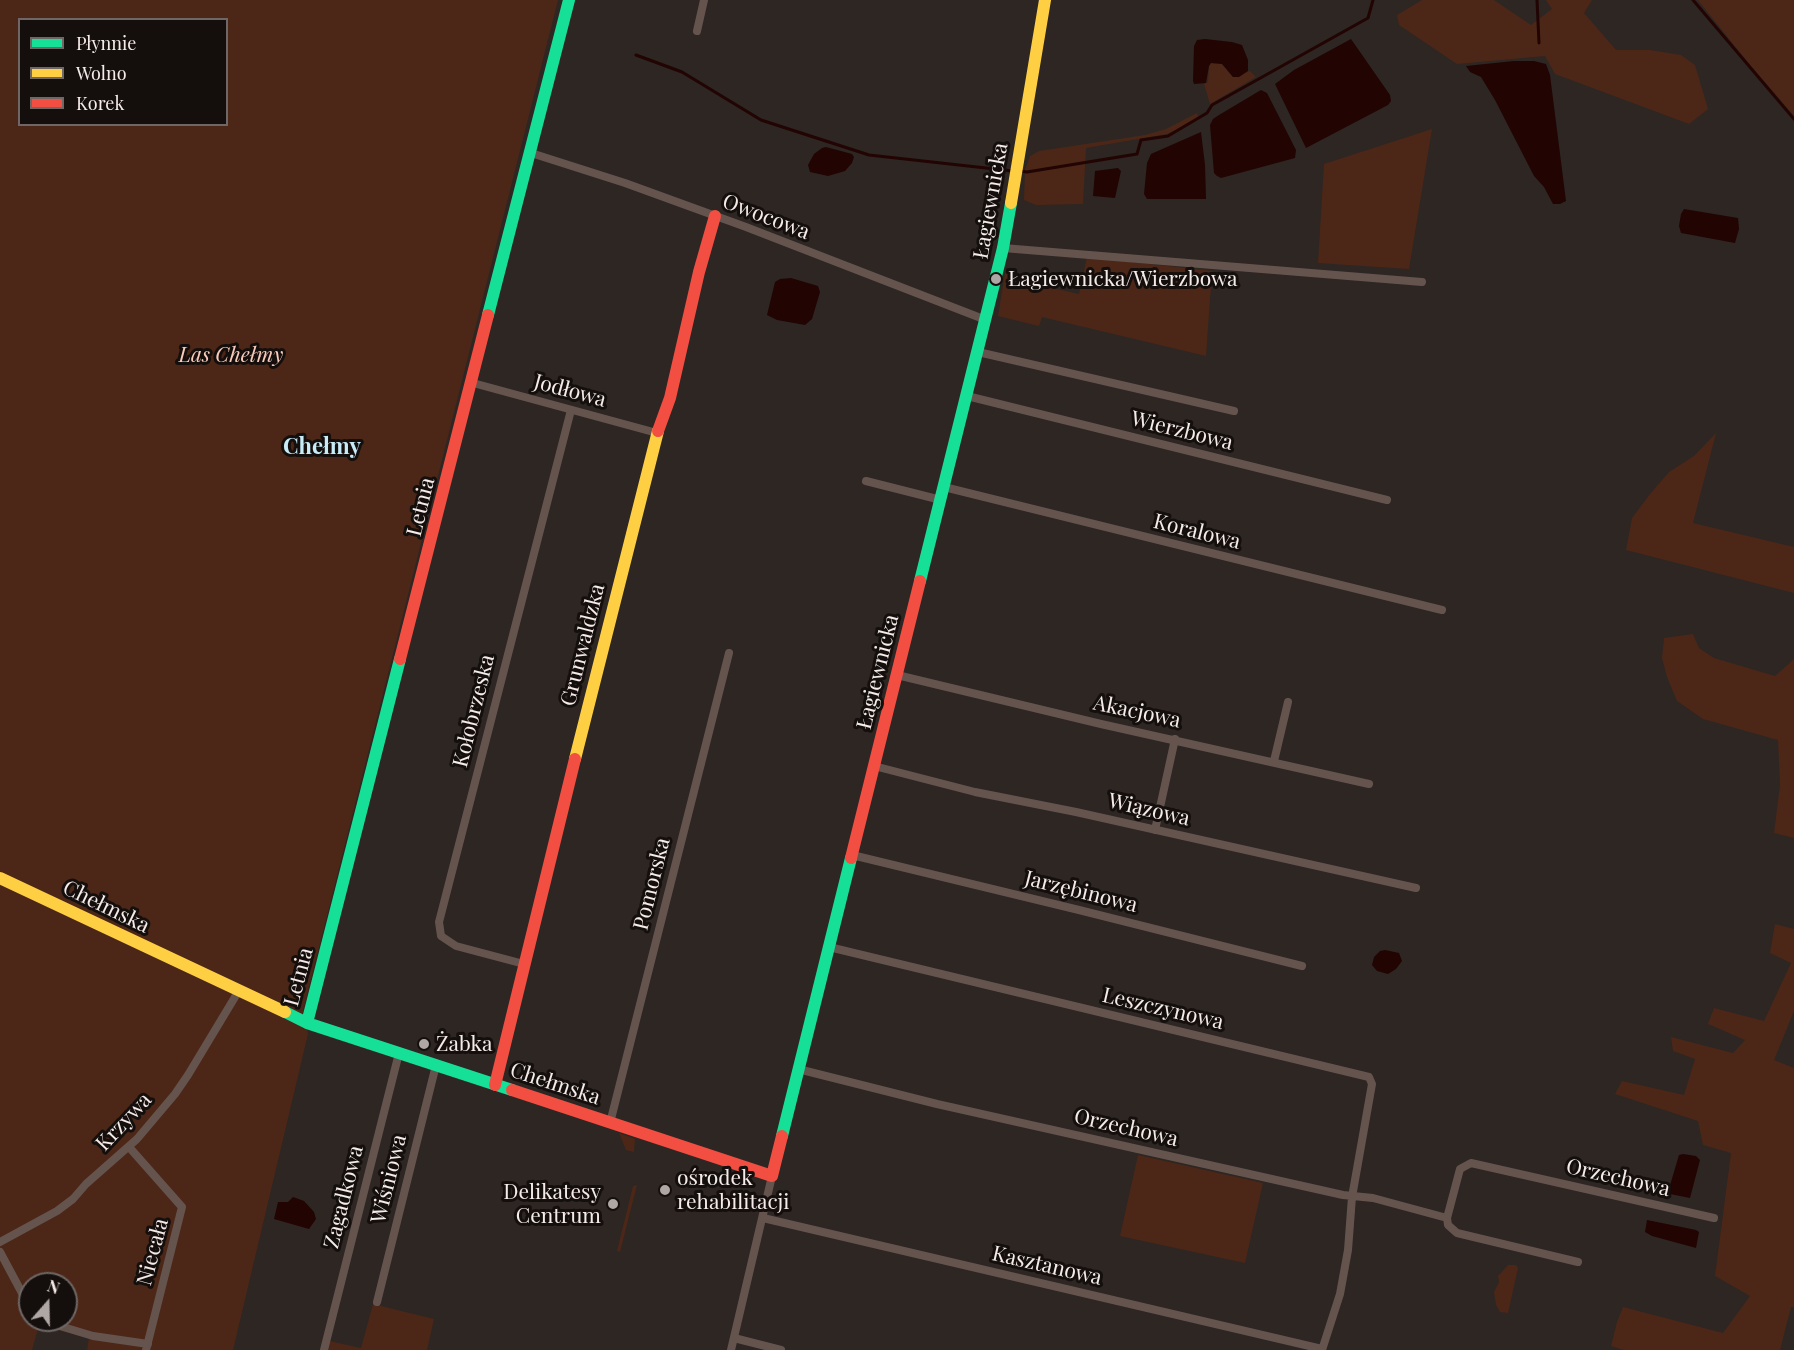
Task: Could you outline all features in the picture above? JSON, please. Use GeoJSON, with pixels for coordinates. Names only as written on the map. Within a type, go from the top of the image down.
{"type":"FeatureCollection","features":[{"type":"Feature","properties":{"kind":"street","name":"Letnia"},"geometry":{"type":"LineString","coordinates":[[307,1023],[570,0]]}},
{"type":"Feature","properties":{"kind":"street"},"geometry":{"type":"LineString","coordinates":[[697,31],[704,0]]}},
{"type":"Feature","properties":{"kind":"street","name":"Łagiewnicka"},"geometry":{"type":"LineString","coordinates":[[731,1350],[798,1069],[1003,248],[1045,0]]}},
{"type":"Feature","properties":{"kind":"street","name":"Owocowa"},"geometry":{"type":"LineString","coordinates":[[531,153],[715,216],[986,320]]}},
{"type":"Feature","properties":{"kind":"street","name":"Grunwaldzka"},"geometry":{"type":"LineString","coordinates":[[495,1085],[657,433],[670,398],[699,272],[715,216]]}},
{"type":"Feature","properties":{"kind":"street"},"geometry":{"type":"LineString","coordinates":[[1003,248],[1422,282]]}},
{"type":"Feature","properties":{"kind":"street"},"geometry":{"type":"LineString","coordinates":[[978,352],[1234,411]]}},
{"type":"Feature","properties":{"kind":"street","name":"Jodłowa"},"geometry":{"type":"LineString","coordinates":[[473,382],[657,433]]}},
{"type":"Feature","properties":{"kind":"street","name":"Wierzbowa"},"geometry":{"type":"LineString","coordinates":[[967,396],[1387,500]]}},
{"type":"Feature","properties":{"kind":"street","name":"Kołobrzeska"},"geometry":{"type":"LineString","coordinates":[[524,964],[456,946],[441,936],[439,922],[571,410]]}},
{"type":"Feature","properties":{"kind":"street"},"geometry":{"type":"LineString","coordinates":[[866,481],[941,500]]}},
{"type":"Feature","properties":{"kind":"street","name":"Koralowa"},"geometry":{"type":"LineString","coordinates":[[944,487],[1442,610]]}},
{"type":"Feature","properties":{"kind":"street","name":"Pomorska"},"geometry":{"type":"LineString","coordinates":[[610,1123],[729,653]]}},
{"type":"Feature","properties":{"kind":"street","name":"Akacjowa"},"geometry":{"type":"LineString","coordinates":[[897,675],[1369,784]]}},
{"type":"Feature","properties":{"kind":"street"},"geometry":{"type":"LineString","coordinates":[[1274,761],[1288,702]]}},
{"type":"Feature","properties":{"kind":"street"},"geometry":{"type":"LineString","coordinates":[[1155,830],[1175,739]]}},
{"type":"Feature","properties":{"kind":"street","name":"Wiązowa"},"geometry":{"type":"LineString","coordinates":[[874,766],[975,792],[1416,888]]}},
{"type":"Feature","properties":{"kind":"street","name":"Jarzębinowa"},"geometry":{"type":"LineString","coordinates":[[852,855],[1079,909],[1302,966]]}},
{"type":"Feature","properties":{"kind":"street","name":"Chełmska"},"geometry":{"type":"LineString","coordinates":[[0,878],[307,1023],[772,1176]]}},
{"type":"Feature","properties":{"kind":"street","name":"Leszczynowa"},"geometry":{"type":"LineString","coordinates":[[829,947],[1365,1074],[1372,1080],[1372,1084],[1353,1197],[1348,1250],[1340,1294],[1322,1350]]}},
{"type":"Feature","properties":{"kind":"street","name":"Krzywa"},"geometry":{"type":"LineString","coordinates":[[0,1242],[57,1211],[129,1147],[175,1094],[238,992]]}},
{"type":"Feature","properties":{"kind":"street","name":"Zagadkowa"},"geometry":{"type":"LineString","coordinates":[[324,1350],[399,1053]]}},
{"type":"Feature","properties":{"kind":"street","name":"Wiśniowa"},"geometry":{"type":"LineString","coordinates":[[377,1302],[436,1065]]}},
{"type":"Feature","properties":{"kind":"street","name":"Orzechowa"},"geometry":{"type":"LineString","coordinates":[[798,1069],[937,1104],[1353,1197],[1373,1198],[1447,1218]]}},
{"type":"Feature","properties":{"kind":"street","name":"Niecała"},"geometry":{"type":"LineString","coordinates":[[129,1147],[182,1207],[147,1347]]}},
{"type":"Feature","properties":{"kind":"street","name":"Orzechowa"},"geometry":{"type":"LineString","coordinates":[[1578,1262],[1457,1233],[1448,1225],[1447,1218],[1460,1169],[1471,1163],[1714,1218]]}},
{"type":"Feature","properties":{"kind":"street","name":"Kasztanowa"},"geometry":{"type":"LineString","coordinates":[[763,1218],[1322,1350]]}},
{"type":"Feature","properties":{"kind":"street"},"geometry":{"type":"LineString","coordinates":[[0,1252],[18,1286]]}},
{"type":"Feature","properties":{"kind":"street"},"geometry":{"type":"LineString","coordinates":[[78,1331],[147,1347]]}},
{"type":"Feature","properties":{"kind":"street"},"geometry":{"type":"LineString","coordinates":[[734,1338],[780,1350]]}},
{"type":"Feature","properties":{"kind":"green space","name":"Las Chełmy"},"geometry":{"type":"Polygon","coordinates":[[[0,0],[558,0],[303,1011],[308,1034],[233,1350],[87,1350],[89,1338],[66,1332],[78,1332],[78,1272],[18,1272],[18,1332],[37,1332],[32,1350],[0,1350],[0,0]]]}},
{"type":"Feature","properties":{"kind":"green space"},"geometry":{"type":"Polygon","coordinates":[[[1422,0],[1494,0],[1531,25],[1552,9],[1546,0],[1592,0],[1584,13],[1616,50],[1650,50],[1681,55],[1695,65],[1708,109],[1689,124],[1555,74],[1545,56],[1457,64],[1399,25],[1397,15],[1422,0]]]}},
{"type":"Feature","properties":{"kind":"green space"},"geometry":{"type":"Polygon","coordinates":[[[1698,0],[1794,0],[1794,116],[1750,65],[1698,0]]]}},
{"type":"Feature","properties":{"kind":"green space"},"geometry":{"type":"Polygon","coordinates":[[[1211,63],[1222,64],[1233,77],[1248,71],[1256,77],[1210,104],[1204,84],[1208,82],[1211,63]]]}},
{"type":"Feature","properties":{"kind":"green space"},"geometry":{"type":"Polygon","coordinates":[[[1197,113],[1199,120],[1167,134],[1086,148],[1083,204],[1036,205],[1024,200],[1025,170],[1030,156],[1039,151],[1145,135],[1166,129],[1197,113]]]}},
{"type":"Feature","properties":{"kind":"green space"},"geometry":{"type":"Polygon","coordinates":[[[1432,129],[1409,269],[1318,263],[1324,164],[1432,129]]]}},
{"type":"Feature","properties":{"kind":"green space"},"geometry":{"type":"Polygon","coordinates":[[[1087,257],[1212,271],[1206,356],[1042,317],[1039,326],[998,316],[1005,273],[1039,285],[1079,294],[1087,257]]]}},
{"type":"Feature","properties":{"kind":"green space"},"geometry":{"type":"Polygon","coordinates":[[[1716,433],[1693,523],[1794,547],[1794,593],[1626,550],[1632,518],[1650,494],[1669,472],[1694,456],[1716,433]]]}},
{"type":"Feature","properties":{"kind":"green space"},"geometry":{"type":"Polygon","coordinates":[[[1693,634],[1699,648],[1714,658],[1775,676],[1794,659],[1794,838],[1774,833],[1780,785],[1778,740],[1703,719],[1677,701],[1662,658],[1664,638],[1693,634]]]}},
{"type":"Feature","properties":{"kind":"green space"},"geometry":{"type":"Polygon","coordinates":[[[1775,924],[1794,929],[1794,1011],[1774,1060],[1794,1068],[1794,1307],[1791,1307],[1780,1350],[1624,1350],[1611,1346],[1623,1307],[1723,1333],[1750,1296],[1715,1276],[1731,1153],[1703,1145],[1698,1121],[1615,1094],[1622,1081],[1684,1095],[1695,1059],[1673,1051],[1671,1037],[1733,1053],[1745,1040],[1708,1024],[1714,1008],[1764,1021],[1791,963],[1770,953],[1775,924]]]}},
{"type":"Feature","properties":{"kind":"green space"},"geometry":{"type":"Polygon","coordinates":[[[619,1133],[635,1139],[634,1152],[626,1150],[619,1133]]]}},
{"type":"Feature","properties":{"kind":"green space"},"geometry":{"type":"Polygon","coordinates":[[[1138,1155],[1263,1183],[1245,1263],[1120,1236],[1138,1155]]]}},
{"type":"Feature","properties":{"kind":"green space"},"geometry":{"type":"Polygon","coordinates":[[[637,1185],[620,1252],[617,1251],[633,1186],[637,1185]]]}},
{"type":"Feature","properties":{"kind":"green space"},"geometry":{"type":"Polygon","coordinates":[[[1508,1265],[1516,1265],[1518,1268],[1508,1313],[1500,1312],[1496,1305],[1494,1292],[1499,1282],[1498,1276],[1508,1265]]]}},
{"type":"Feature","properties":{"kind":"green space"},"geometry":{"type":"Polygon","coordinates":[[[373,1304],[434,1319],[427,1350],[327,1350],[329,1341],[361,1348],[373,1304]]]}},
{"type":"Feature","properties":{"kind":"shaded area"},"geometry":{"type":"Polygon","coordinates":[[[1205,39],[1242,45],[1248,60],[1248,71],[1239,77],[1233,77],[1222,64],[1211,63],[1206,83],[1194,84],[1194,46],[1197,40],[1205,39]]]}},
{"type":"Feature","properties":{"kind":"shaded area"},"geometry":{"type":"Polygon","coordinates":[[[1351,39],[1390,95],[1391,101],[1388,105],[1306,148],[1275,84],[1294,70],[1351,39]]]}},
{"type":"Feature","properties":{"kind":"shaded area"},"geometry":{"type":"Polygon","coordinates":[[[1534,61],[1546,64],[1550,75],[1566,201],[1560,204],[1553,204],[1544,187],[1534,176],[1481,77],[1470,72],[1466,66],[1534,61]]]}},
{"type":"Feature","properties":{"kind":"shaded area"},"geometry":{"type":"Polygon","coordinates":[[[1261,90],[1267,93],[1296,150],[1295,158],[1221,178],[1214,173],[1210,125],[1213,119],[1261,90]]]}},
{"type":"Feature","properties":{"kind":"shaded area"},"geometry":{"type":"Polygon","coordinates":[[[1201,132],[1206,199],[1147,199],[1144,194],[1147,163],[1151,154],[1201,132]]]}},
{"type":"Feature","properties":{"kind":"shaded area"},"geometry":{"type":"Polygon","coordinates":[[[826,147],[852,154],[854,157],[852,163],[845,171],[828,176],[810,172],[808,165],[814,154],[826,147]]]}},
{"type":"Feature","properties":{"kind":"shaded area"},"geometry":{"type":"Polygon","coordinates":[[[1118,168],[1121,171],[1115,198],[1093,196],[1095,171],[1118,168]]]}},
{"type":"Feature","properties":{"kind":"shaded area"},"geometry":{"type":"Polygon","coordinates":[[[1684,209],[1738,218],[1739,229],[1735,243],[1681,233],[1679,226],[1684,209]]]}},
{"type":"Feature","properties":{"kind":"shaded area"},"geometry":{"type":"Polygon","coordinates":[[[791,278],[818,286],[820,292],[812,319],[805,325],[777,320],[767,315],[775,282],[791,278]]]}},
{"type":"Feature","properties":{"kind":"shaded area"},"geometry":{"type":"Polygon","coordinates":[[[1380,951],[1399,953],[1402,961],[1388,974],[1377,971],[1372,965],[1374,957],[1380,951]]]}},
{"type":"Feature","properties":{"kind":"shaded area"},"geometry":{"type":"Polygon","coordinates":[[[1679,1155],[1696,1156],[1700,1160],[1690,1198],[1668,1192],[1679,1155]]]}},
{"type":"Feature","properties":{"kind":"shaded area"},"geometry":{"type":"Polygon","coordinates":[[[383,1171],[392,1172],[394,1176],[389,1189],[380,1186],[383,1171]]]}},
{"type":"Feature","properties":{"kind":"shaded area"},"geometry":{"type":"Polygon","coordinates":[[[293,1197],[304,1201],[314,1212],[316,1219],[309,1229],[274,1219],[278,1202],[288,1202],[293,1197]]]}},
{"type":"Feature","properties":{"kind":"shaded area"},"geometry":{"type":"Polygon","coordinates":[[[1647,1220],[1696,1230],[1699,1232],[1696,1248],[1645,1232],[1647,1220]]]}},
{"type":"Feature","properties":{"kind":"waterway"},"geometry":{"type":"LineString","coordinates":[[1020,171],[1027,172],[1137,154],[1141,140],[1168,136],[1207,113],[1212,105],[1368,18],[1373,0]]}},
{"type":"Feature","properties":{"kind":"waterway"},"geometry":{"type":"LineString","coordinates":[[1537,0],[1539,43]]}},
{"type":"Feature","properties":{"kind":"waterway"},"geometry":{"type":"LineString","coordinates":[[1693,0],[1794,119]]}},
{"type":"Feature","properties":{"kind":"waterway"},"geometry":{"type":"LineString","coordinates":[[636,55],[682,72],[761,120],[869,155],[1013,171]]}},
{"type":"Feature","properties":{"kind":"traffic: fast"},"geometry":{"type":"LineString","coordinates":[[488,315],[569,0]]}},
{"type":"Feature","properties":{"kind":"traffic: fast"},"geometry":{"type":"LineString","coordinates":[[920,581],[1003,248],[1011,203]]}},
{"type":"Feature","properties":{"kind":"traffic: fast"},"geometry":{"type":"LineString","coordinates":[[307,1023],[400,659]]}},
{"type":"Feature","properties":{"kind":"traffic: fast"},"geometry":{"type":"LineString","coordinates":[[782,1136],[851,858]]}},
{"type":"Feature","properties":{"kind":"traffic: fast"},"geometry":{"type":"LineString","coordinates":[[285,1012],[307,1023],[512,1090]]}},
{"type":"Feature","properties":{"kind":"traffic: slow"},"geometry":{"type":"LineString","coordinates":[[1011,203],[1045,0]]}},
{"type":"Feature","properties":{"kind":"traffic: slow"},"geometry":{"type":"LineString","coordinates":[[575,759],[658,431]]}},
{"type":"Feature","properties":{"kind":"traffic: slow"},"geometry":{"type":"LineString","coordinates":[[0,878],[285,1012]]}},
{"type":"Feature","properties":{"kind":"traffic: jam"},"geometry":{"type":"LineString","coordinates":[[658,431],[670,398],[699,272],[715,216]]}},
{"type":"Feature","properties":{"kind":"traffic: jam"},"geometry":{"type":"LineString","coordinates":[[400,659],[488,315]]}},
{"type":"Feature","properties":{"kind":"traffic: jam"},"geometry":{"type":"LineString","coordinates":[[851,858],[920,581]]}},
{"type":"Feature","properties":{"kind":"traffic: jam"},"geometry":{"type":"LineString","coordinates":[[495,1085],[575,759]]}},
{"type":"Feature","properties":{"kind":"traffic: jam"},"geometry":{"type":"LineString","coordinates":[[512,1090],[772,1176],[782,1136]]}},
{"type":"Feature","properties":{"kind":"place","name":"Łagiewnicka/Wierzbowa"},"geometry":{"type":"Point","coordinates":[996,279]}},
{"type":"Feature","properties":{"kind":"place","name":"Żabka"},"geometry":{"type":"Point","coordinates":[424,1044]}},
{"type":"Feature","properties":{"kind":"place","name":"ośrodek rehabilitacji"},"geometry":{"type":"Point","coordinates":[665,1190]}},
{"type":"Feature","properties":{"kind":"place","name":"Delikatesy Centrum"},"geometry":{"type":"Point","coordinates":[613,1204]}},
{"type":"Feature","properties":{"kind":"district","name":"Chełmy"},"geometry":{"type":"Point","coordinates":[322,447]}}]}
